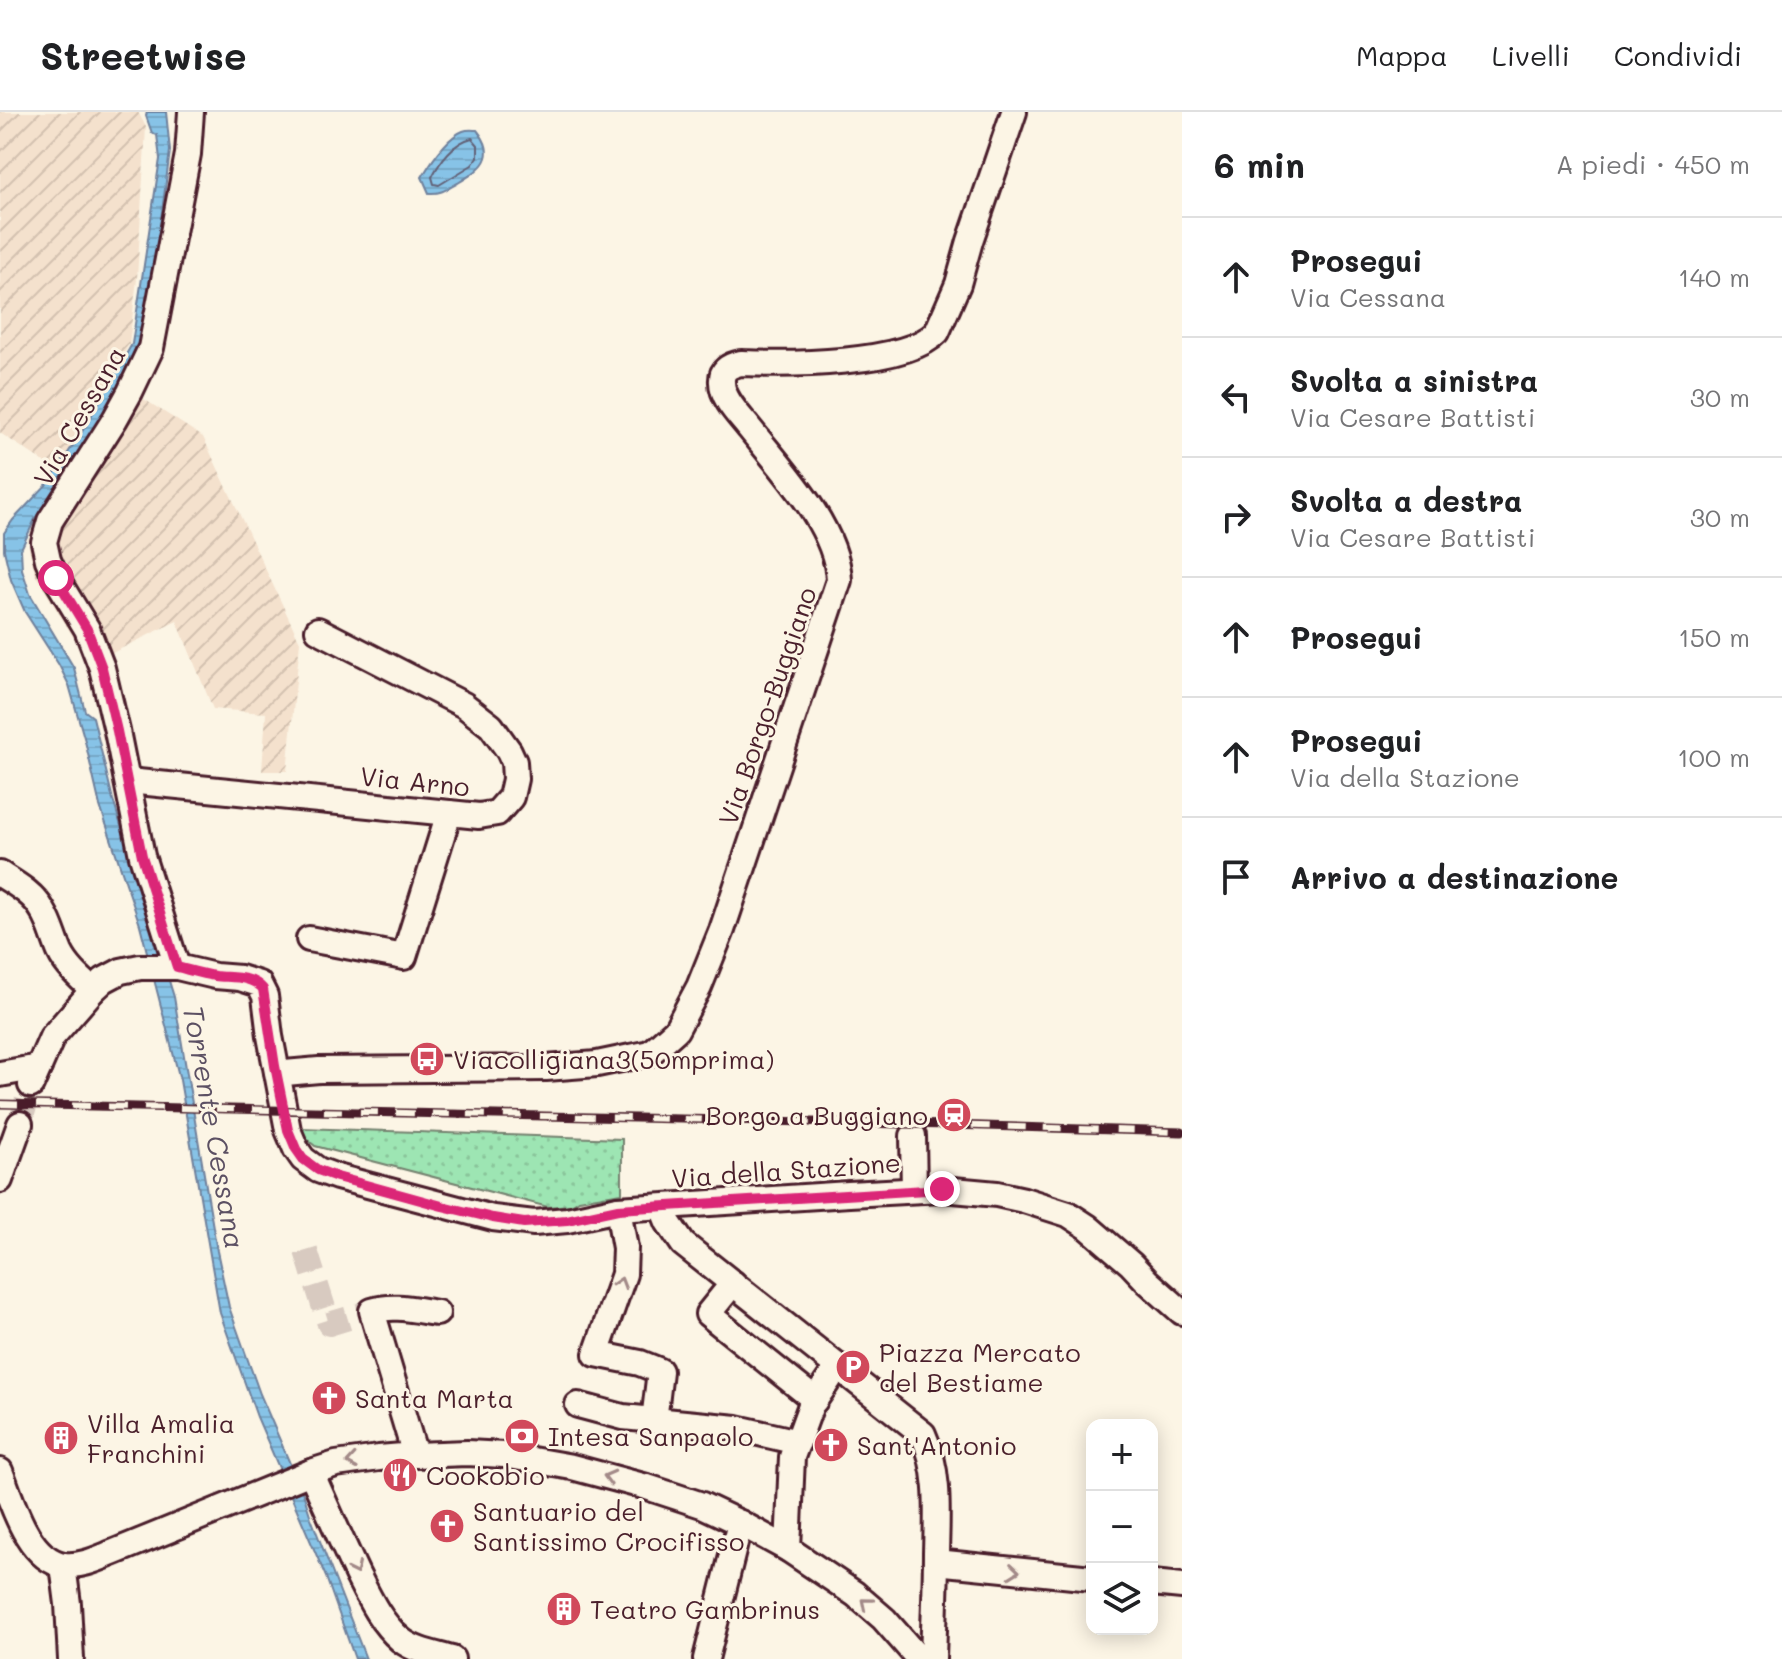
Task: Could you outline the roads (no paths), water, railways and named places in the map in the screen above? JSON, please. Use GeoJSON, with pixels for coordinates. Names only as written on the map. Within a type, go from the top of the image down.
{"type":"FeatureCollection","features":[{"type":"Feature","properties":{"kind":"street","name":"Via Cessana"},"geometry":{"type":"LineString","coordinates":[[177,967],[142,856],[102,668],[87,629],[56,578],[44,542],[50,521],[115,419],[151,348],[188,154],[191,112]]}},
{"type":"Feature","properties":{"kind":"street","name":"Via Borgo-Buggiano"},"geometry":{"type":"LineString","coordinates":[[277,1071],[546,1068],[597,1064],[650,1053],[676,1030],[699,987],[722,930],[839,580],[839,565],[826,533],[799,490],[736,411],[721,385],[722,377],[731,365],[741,363],[838,362],[909,348],[932,337],[958,284],[1014,112]]}},
{"type":"Feature","properties":{"kind":"street","name":"Via Arno"},"geometry":{"type":"LineString","coordinates":[[128,781],[479,816],[497,813],[511,797],[515,779],[514,762],[491,726],[464,705],[318,630]]}},
{"type":"Feature","properties":{"kind":"street"},"geometry":{"type":"LineString","coordinates":[[309,939],[404,957],[449,813]]}},
{"type":"Feature","properties":{"kind":"street"},"geometry":{"type":"LineString","coordinates":[[0,874],[31,895],[43,909],[61,954],[77,976],[93,990]]}},
{"type":"Feature","properties":{"kind":"street"},"geometry":{"type":"LineString","coordinates":[[0,1074],[35,1076],[52,1037],[104,980],[121,971],[140,967],[177,967]]}},
{"type":"Feature","properties":{"kind":"street","name":"Via della Stazione"},"geometry":{"type":"LineString","coordinates":[[177,967],[259,984],[265,996],[288,1130],[303,1159],[318,1170],[337,1177],[442,1206],[524,1223],[567,1220],[618,1209],[914,1190],[997,1194],[1068,1214],[1088,1227],[1182,1312]]}},
{"type":"Feature","properties":{"kind":"street"},"geometry":{"type":"LineString","coordinates":[[0,1180],[20,1124]]}},
{"type":"Feature","properties":{"kind":"street"},"geometry":{"type":"LineString","coordinates":[[913,1136],[914,1190]]}},
{"type":"Feature","properties":{"kind":"street"},"geometry":{"type":"LineString","coordinates":[[652,1207],[668,1222],[683,1244],[923,1434],[935,1472],[937,1516],[933,1659]]}},
{"type":"Feature","properties":{"kind":"street"},"geometry":{"type":"LineString","coordinates":[[618,1209],[625,1248],[624,1274],[596,1354],[640,1363],[660,1371],[654,1421]]}},
{"type":"Feature","properties":{"kind":"street"},"geometry":{"type":"LineString","coordinates":[[733,1283],[708,1314],[815,1400]]}},
{"type":"Feature","properties":{"kind":"street"},"geometry":{"type":"LineString","coordinates":[[415,1455],[372,1311],[391,1308],[437,1313]]}},
{"type":"Feature","properties":{"kind":"street"},"geometry":{"type":"LineString","coordinates":[[788,1549],[794,1448],[811,1405],[838,1366]]}},
{"type":"Feature","properties":{"kind":"street"},"geometry":{"type":"LineString","coordinates":[[578,1405],[623,1417],[737,1428],[798,1442]]}},
{"type":"Feature","properties":{"kind":"street"},"geometry":{"type":"LineString","coordinates":[[0,1471],[27,1536],[43,1556],[63,1565],[79,1564],[112,1553],[311,1472],[346,1462],[415,1455],[493,1454],[544,1461],[647,1487],[702,1505],[740,1523],[788,1549],[855,1594],[884,1619],[919,1659]]}},
{"type":"Feature","properties":{"kind":"street"},"geometry":{"type":"LineString","coordinates":[[311,1472],[348,1555],[384,1622],[403,1641],[420,1650],[452,1659]]}},
{"type":"Feature","properties":{"kind":"street"},"geometry":{"type":"LineString","coordinates":[[706,1659],[740,1523]]}},
{"type":"Feature","properties":{"kind":"street"},"geometry":{"type":"LineString","coordinates":[[936,1562],[1086,1577]]}},
{"type":"Feature","properties":{"kind":"street"},"geometry":{"type":"LineString","coordinates":[[63,1565],[71,1659]]}},
{"type":"Feature","properties":{"kind":"street"},"geometry":{"type":"LineString","coordinates":[[1158,1584],[1182,1586]]}},
{"type":"Feature","properties":{"kind":"water"},"geometry":{"type":"Polygon","coordinates":[[[147,112],[166,112],[170,151],[149,311],[138,351],[98,428],[36,517],[21,549],[22,569],[30,594],[74,668],[85,711],[93,717],[113,800],[174,997],[229,1307],[260,1394],[304,1496],[366,1659],[355,1659],[326,1577],[257,1417],[220,1313],[180,1080],[140,925],[100,806],[69,685],[25,612],[11,580],[4,550],[4,533],[49,482],[85,427],[132,344],[160,159],[157,135],[152,133],[147,112]]]}},
{"type":"Feature","properties":{"kind":"water"},"geometry":{"type":"Polygon","coordinates":[[[477,130],[487,148],[487,155],[480,167],[441,192],[429,193],[422,177],[440,151],[457,134],[477,130]]]}},
{"type":"Feature","properties":{"kind":"tunnel"},"geometry":{"type":"LineString","coordinates":[[20,1124],[31,1085]]}},
{"type":"Feature","properties":{"kind":"tunnel"},"geometry":{"type":"LineString","coordinates":[[306,1251],[329,1324],[372,1311]]}},
{"type":"Feature","properties":{"kind":"railway"},"geometry":{"type":"LineString","coordinates":[[0,1104],[1182,1132]]}},
{"type":"Feature","properties":{"kind":"place","name":"Viacolligiana3(50mprima)"},"geometry":{"type":"Point","coordinates":[427,1059]}},
{"type":"Feature","properties":{"kind":"place","name":"Borgo a Buggiano"},"geometry":{"type":"Point","coordinates":[954,1115]}},
{"type":"Feature","properties":{"kind":"place","name":"Piazza Mercato del Bestiame"},"geometry":{"type":"Point","coordinates":[853,1367]}},
{"type":"Feature","properties":{"kind":"place","name":"Santa Marta"},"geometry":{"type":"Point","coordinates":[329,1398]}},
{"type":"Feature","properties":{"kind":"place","name":"Intesa Sanpaolo"},"geometry":{"type":"Point","coordinates":[522,1436]}},
{"type":"Feature","properties":{"kind":"place","name":"Villa Amalia Franchini"},"geometry":{"type":"Point","coordinates":[61,1438]}},
{"type":"Feature","properties":{"kind":"place","name":"Sant'Antonio"},"geometry":{"type":"Point","coordinates":[831,1445]}},
{"type":"Feature","properties":{"kind":"place","name":"Cookobio"},"geometry":{"type":"Point","coordinates":[400,1475]}},
{"type":"Feature","properties":{"kind":"place","name":"Santuario del Santissimo Crocifisso"},"geometry":{"type":"Point","coordinates":[447,1526]}},
{"type":"Feature","properties":{"kind":"place","name":"Teatro Gambrinus"},"geometry":{"type":"Point","coordinates":[564,1609]}},
{"type":"Feature","properties":{"kind":"water label","name":"Torrente Cessana"},"geometry":{"type":"Point","coordinates":[215,1127]}}]}
